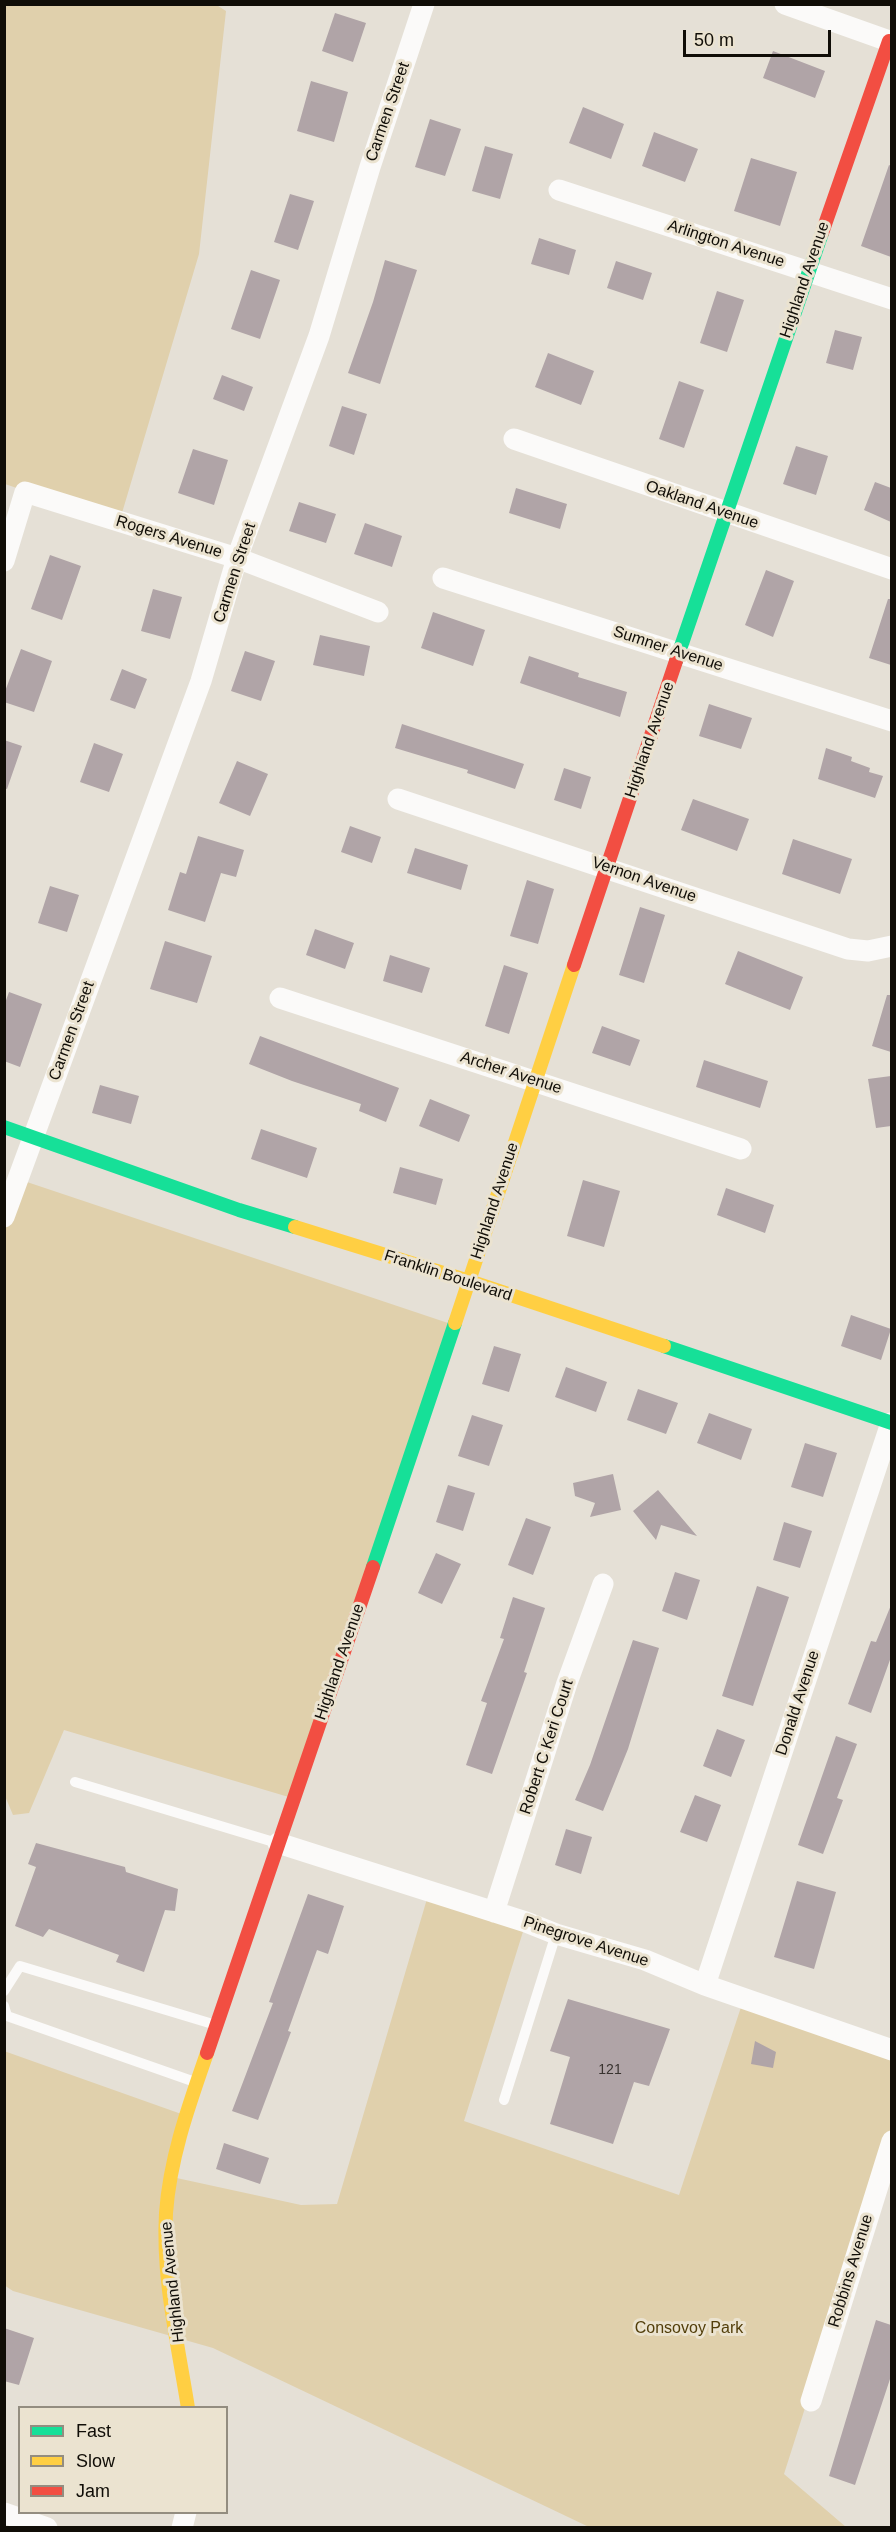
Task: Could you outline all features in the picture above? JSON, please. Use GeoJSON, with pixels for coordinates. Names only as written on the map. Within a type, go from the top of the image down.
{"type":"FeatureCollection","features":[{"type":"Feature","properties":{"kind":"street","name":"Carmen Street"},"geometry":{"type":"LineString","coordinates":[[4,1217],[201,681],[237,558],[319,336],[370,167],[424,4]]}},
{"type":"Feature","properties":{"kind":"street"},"geometry":{"type":"LineString","coordinates":[[785,4],[890,42]]}},
{"type":"Feature","properties":{"kind":"street","name":"Highland Avenue"},"geometry":{"type":"LineString","coordinates":[[188,2406],[170,2283],[166,2216],[172,2163],[216,2025],[469,1281],[808,270],[890,42]]}},
{"type":"Feature","properties":{"kind":"street","name":"Arlington Avenue"},"geometry":{"type":"LineString","coordinates":[[559,190],[891,299]]}},
{"type":"Feature","properties":{"kind":"street","name":"Oakland Avenue"},"geometry":{"type":"LineString","coordinates":[[514,439],[891,569]]}},
{"type":"Feature","properties":{"kind":"street","name":"Rogers Avenue"},"geometry":{"type":"LineString","coordinates":[[4,561],[26,492],[237,558],[378,612]]}},
{"type":"Feature","properties":{"kind":"street","name":"Sumner Avenue"},"geometry":{"type":"LineString","coordinates":[[443,578],[891,720]]}},
{"type":"Feature","properties":{"kind":"street","name":"Vernon Avenue"},"geometry":{"type":"LineString","coordinates":[[398,799],[848,949],[868,951],[891,946]]}},
{"type":"Feature","properties":{"kind":"street","name":"Archer Avenue"},"geometry":{"type":"LineString","coordinates":[[280,998],[741,1149]]}},
{"type":"Feature","properties":{"kind":"street","name":"Franklin Boulevard"},"geometry":{"type":"LineString","coordinates":[[4,1127],[239,1210],[469,1281],[891,1423]]}},
{"type":"Feature","properties":{"kind":"street","name":"Donald Avenue"},"geometry":{"type":"LineString","coordinates":[[705,1985],[891,1423]]}},
{"type":"Feature","properties":{"kind":"street","name":"Robert C Keri Court"},"geometry":{"type":"LineString","coordinates":[[494,1912],[567,1683],[603,1584]]}},
{"type":"Feature","properties":{"kind":"street","name":"Pinegrove Avenue"},"geometry":{"type":"LineString","coordinates":[[278,1843],[556,1934],[645,1960],[705,1985],[891,2050]]}},
{"type":"Feature","properties":{"kind":"street","name":"Robbins Avenue"},"geometry":{"type":"LineString","coordinates":[[811,2401],[891,2141]]}},
{"type":"Feature","properties":{"kind":"street"},"geometry":{"type":"LineString","coordinates":[[4,2513],[47,2528]]}},
{"type":"Feature","properties":{"kind":"lane"},"geometry":{"type":"LineString","coordinates":[[75,1782],[278,1843]]}},
{"type":"Feature","properties":{"kind":"lane"},"geometry":{"type":"LineString","coordinates":[[504,2100],[556,1934]]}},
{"type":"Feature","properties":{"kind":"lane"},"geometry":{"type":"LineString","coordinates":[[4,1991],[20,1966],[216,2025]]}},
{"type":"Feature","properties":{"kind":"lane"},"geometry":{"type":"LineString","coordinates":[[4,2006],[7,2016],[197,2083]]}},
{"type":"Feature","properties":{"kind":"green space"},"geometry":{"type":"Polygon","coordinates":[[[215,4],[226,11],[199,254],[119,523],[5,484],[4,5],[215,4]]]}},
{"type":"Feature","properties":{"kind":"green space"},"geometry":{"type":"Polygon","coordinates":[[[21,1180],[448,1323],[292,1798],[64,1730],[29,1813],[13,1815],[5,1796],[4,1227],[21,1180]]]}},
{"type":"Feature","properties":{"kind":"green space","name":"Consovoy Park"},"geometry":{"type":"Polygon","coordinates":[[[429,1892],[526,1922],[464,2121],[679,2195],[744,1998],[891,2050],[891,2138],[784,2474],[846,2527],[589,2527],[213,2348],[13,2291],[4,2285],[4,2051],[187,2116],[172,2177],[301,2205],[337,2204],[429,1892]]]}},
{"type":"Feature","properties":{"kind":"building"},"geometry":{"type":"Polygon","coordinates":[[[335,13],[366,23],[353,62],[322,51],[335,13]]]}},
{"type":"Feature","properties":{"kind":"building"},"geometry":{"type":"Polygon","coordinates":[[[773,51],[825,71],[815,98],[763,78],[773,51]]]}},
{"type":"Feature","properties":{"kind":"building"},"geometry":{"type":"Polygon","coordinates":[[[311,81],[348,92],[334,142],[297,131],[311,81]]]}},
{"type":"Feature","properties":{"kind":"building"},"geometry":{"type":"Polygon","coordinates":[[[583,107],[624,124],[611,159],[569,143],[583,107]]]}},
{"type":"Feature","properties":{"kind":"building"},"geometry":{"type":"Polygon","coordinates":[[[430,119],[461,129],[445,176],[415,167],[430,119]]]}},
{"type":"Feature","properties":{"kind":"building"},"geometry":{"type":"Polygon","coordinates":[[[654,132],[698,149],[685,182],[642,166],[654,132]]]}},
{"type":"Feature","properties":{"kind":"building"},"geometry":{"type":"Polygon","coordinates":[[[485,146],[513,154],[500,199],[472,191],[485,146]]]}},
{"type":"Feature","properties":{"kind":"building"},"geometry":{"type":"Polygon","coordinates":[[[751,158],[797,172],[780,226],[734,211],[751,158]]]}},
{"type":"Feature","properties":{"kind":"building"},"geometry":{"type":"Polygon","coordinates":[[[889,165],[891,166],[891,257],[861,246],[889,165]]]}},
{"type":"Feature","properties":{"kind":"building"},"geometry":{"type":"Polygon","coordinates":[[[290,194],[314,201],[298,250],[274,242],[290,194]]]}},
{"type":"Feature","properties":{"kind":"building"},"geometry":{"type":"Polygon","coordinates":[[[539,238],[576,250],[569,275],[531,264],[539,238]]]}},
{"type":"Feature","properties":{"kind":"building"},"geometry":{"type":"Polygon","coordinates":[[[385,260],[417,270],[380,384],[348,373],[385,260]]]}},
{"type":"Feature","properties":{"kind":"building"},"geometry":{"type":"Polygon","coordinates":[[[616,261],[652,273],[643,300],[607,288],[616,261]]]}},
{"type":"Feature","properties":{"kind":"building"},"geometry":{"type":"Polygon","coordinates":[[[251,270],[280,280],[260,339],[231,329],[251,270]]]}},
{"type":"Feature","properties":{"kind":"building"},"geometry":{"type":"Polygon","coordinates":[[[717,291],[744,300],[727,352],[700,343],[717,291]]]}},
{"type":"Feature","properties":{"kind":"building"},"geometry":{"type":"Polygon","coordinates":[[[835,330],[862,337],[853,370],[826,363],[835,330]]]}},
{"type":"Feature","properties":{"kind":"building"},"geometry":{"type":"Polygon","coordinates":[[[548,353],[594,371],[581,405],[535,387],[548,353]]]}},
{"type":"Feature","properties":{"kind":"building"},"geometry":{"type":"Polygon","coordinates":[[[222,375],[253,387],[244,411],[213,399],[222,375]]]}},
{"type":"Feature","properties":{"kind":"building"},"geometry":{"type":"Polygon","coordinates":[[[679,381],[704,390],[684,448],[659,439],[679,381]]]}},
{"type":"Feature","properties":{"kind":"building"},"geometry":{"type":"Polygon","coordinates":[[[342,406],[367,414],[354,455],[329,446],[342,406]]]}},
{"type":"Feature","properties":{"kind":"building"},"geometry":{"type":"Polygon","coordinates":[[[796,446],[828,456],[816,495],[783,484],[796,446]]]}},
{"type":"Feature","properties":{"kind":"building"},"geometry":{"type":"Polygon","coordinates":[[[193,449],[228,460],[214,505],[178,493],[193,449]]]}},
{"type":"Feature","properties":{"kind":"building"},"geometry":{"type":"Polygon","coordinates":[[[875,482],[891,488],[891,522],[864,510],[875,482]]]}},
{"type":"Feature","properties":{"kind":"building"},"geometry":{"type":"Polygon","coordinates":[[[516,488],[567,504],[560,529],[509,513],[516,488]]]}},
{"type":"Feature","properties":{"kind":"building"},"geometry":{"type":"Polygon","coordinates":[[[299,502],[336,514],[326,543],[289,531],[299,502]]]}},
{"type":"Feature","properties":{"kind":"building"},"geometry":{"type":"Polygon","coordinates":[[[365,523],[402,536],[392,567],[354,554],[365,523]]]}},
{"type":"Feature","properties":{"kind":"building"},"geometry":{"type":"Polygon","coordinates":[[[50,555],[81,566],[62,620],[31,609],[50,555]]]}},
{"type":"Feature","properties":{"kind":"building"},"geometry":{"type":"Polygon","coordinates":[[[766,570],[794,581],[773,637],[745,625],[766,570]]]}},
{"type":"Feature","properties":{"kind":"building"},"geometry":{"type":"Polygon","coordinates":[[[153,589],[182,597],[170,639],[141,631],[153,589]]]}},
{"type":"Feature","properties":{"kind":"building"},"geometry":{"type":"Polygon","coordinates":[[[888,599],[891,599],[891,665],[869,658],[888,599]]]}},
{"type":"Feature","properties":{"kind":"building"},"geometry":{"type":"Polygon","coordinates":[[[433,612],[485,630],[473,666],[421,648],[433,612]]]}},
{"type":"Feature","properties":{"kind":"building"},"geometry":{"type":"Polygon","coordinates":[[[320,635],[370,646],[364,676],[313,665],[320,635]]]}},
{"type":"Feature","properties":{"kind":"building"},"geometry":{"type":"Polygon","coordinates":[[[21,649],[52,661],[34,712],[4,702],[4,694],[21,649]]]}},
{"type":"Feature","properties":{"kind":"building"},"geometry":{"type":"Polygon","coordinates":[[[245,651],[275,661],[261,701],[231,691],[245,651]]]}},
{"type":"Feature","properties":{"kind":"building"},"geometry":{"type":"Polygon","coordinates":[[[529,656],[579,673],[578,677],[627,692],[620,717],[520,683],[529,656]]]}},
{"type":"Feature","properties":{"kind":"building"},"geometry":{"type":"Polygon","coordinates":[[[122,669],[147,679],[135,709],[110,700],[122,669]]]}},
{"type":"Feature","properties":{"kind":"building"},"geometry":{"type":"Polygon","coordinates":[[[709,704],[752,718],[741,749],[699,736],[709,704]]]}},
{"type":"Feature","properties":{"kind":"building"},"geometry":{"type":"Polygon","coordinates":[[[402,724],[524,764],[515,789],[467,773],[468,770],[395,748],[402,724]]]}},
{"type":"Feature","properties":{"kind":"building"},"geometry":{"type":"Polygon","coordinates":[[[4,740],[22,746],[7,789],[4,788],[4,740]]]}},
{"type":"Feature","properties":{"kind":"building"},"geometry":{"type":"Polygon","coordinates":[[[94,743],[123,754],[109,792],[80,782],[94,743]]]}},
{"type":"Feature","properties":{"kind":"building"},"geometry":{"type":"Polygon","coordinates":[[[826,748],[852,757],[851,761],[870,768],[869,772],[883,776],[875,798],[818,779],[826,748]]]}},
{"type":"Feature","properties":{"kind":"building"},"geometry":{"type":"Polygon","coordinates":[[[237,761],[268,774],[250,816],[219,803],[237,761]]]}},
{"type":"Feature","properties":{"kind":"building"},"geometry":{"type":"Polygon","coordinates":[[[564,768],[591,777],[581,809],[554,800],[564,768]]]}},
{"type":"Feature","properties":{"kind":"building"},"geometry":{"type":"Polygon","coordinates":[[[693,799],[749,819],[737,851],[681,830],[693,799]]]}},
{"type":"Feature","properties":{"kind":"building"},"geometry":{"type":"Polygon","coordinates":[[[350,826],[381,837],[372,863],[341,852],[350,826]]]}},
{"type":"Feature","properties":{"kind":"building"},"geometry":{"type":"Polygon","coordinates":[[[198,836],[244,850],[236,877],[221,873],[205,922],[168,910],[180,872],[186,874],[198,836]]]}},
{"type":"Feature","properties":{"kind":"building"},"geometry":{"type":"Polygon","coordinates":[[[793,839],[852,859],[840,894],[782,874],[793,839]]]}},
{"type":"Feature","properties":{"kind":"building"},"geometry":{"type":"Polygon","coordinates":[[[415,848],[468,865],[461,890],[407,873],[415,848]]]}},
{"type":"Feature","properties":{"kind":"building"},"geometry":{"type":"Polygon","coordinates":[[[527,880],[554,889],[538,944],[510,936],[527,880]]]}},
{"type":"Feature","properties":{"kind":"building"},"geometry":{"type":"Polygon","coordinates":[[[50,886],[79,895],[67,932],[38,923],[50,886]]]}},
{"type":"Feature","properties":{"kind":"building"},"geometry":{"type":"Polygon","coordinates":[[[640,907],[665,915],[644,983],[619,975],[640,907]]]}},
{"type":"Feature","properties":{"kind":"building"},"geometry":{"type":"Polygon","coordinates":[[[315,929],[354,943],[345,969],[306,955],[315,929]]]}},
{"type":"Feature","properties":{"kind":"building"},"geometry":{"type":"Polygon","coordinates":[[[165,941],[212,956],[197,1003],[150,989],[165,941]]]}},
{"type":"Feature","properties":{"kind":"building"},"geometry":{"type":"Polygon","coordinates":[[[738,951],[803,977],[790,1010],[725,984],[738,951]]]}},
{"type":"Feature","properties":{"kind":"building"},"geometry":{"type":"Polygon","coordinates":[[[390,955],[430,968],[422,993],[383,981],[390,955]]]}},
{"type":"Feature","properties":{"kind":"building"},"geometry":{"type":"Polygon","coordinates":[[[504,965],[528,973],[509,1034],[485,1026],[504,965]]]}},
{"type":"Feature","properties":{"kind":"building"},"geometry":{"type":"Polygon","coordinates":[[[9,992],[42,1004],[20,1067],[4,1061],[4,1006],[9,992]]]}},
{"type":"Feature","properties":{"kind":"building"},"geometry":{"type":"Polygon","coordinates":[[[887,995],[891,995],[891,1052],[872,1046],[887,995]]]}},
{"type":"Feature","properties":{"kind":"building"},"geometry":{"type":"Polygon","coordinates":[[[602,1026],[640,1040],[630,1066],[592,1053],[602,1026]]]}},
{"type":"Feature","properties":{"kind":"building"},"geometry":{"type":"Polygon","coordinates":[[[260,1036],[399,1088],[386,1122],[359,1111],[361,1104],[249,1064],[260,1036]]]}},
{"type":"Feature","properties":{"kind":"building"},"geometry":{"type":"Polygon","coordinates":[[[704,1060],[768,1081],[760,1108],[696,1087],[704,1060]]]}},
{"type":"Feature","properties":{"kind":"building"},"geometry":{"type":"Polygon","coordinates":[[[891,1076],[891,1126],[876,1128],[868,1079],[891,1076]]]}},
{"type":"Feature","properties":{"kind":"building"},"geometry":{"type":"Polygon","coordinates":[[[100,1085],[139,1096],[131,1124],[92,1113],[100,1085]]]}},
{"type":"Feature","properties":{"kind":"building"},"geometry":{"type":"Polygon","coordinates":[[[430,1099],[470,1115],[459,1142],[419,1126],[430,1099]]]}},
{"type":"Feature","properties":{"kind":"building"},"geometry":{"type":"Polygon","coordinates":[[[261,1129],[317,1148],[307,1178],[251,1159],[261,1129]]]}},
{"type":"Feature","properties":{"kind":"building"},"geometry":{"type":"Polygon","coordinates":[[[400,1167],[443,1179],[436,1205],[393,1193],[400,1167]]]}},
{"type":"Feature","properties":{"kind":"building"},"geometry":{"type":"Polygon","coordinates":[[[583,1180],[620,1191],[604,1247],[567,1236],[583,1180]]]}},
{"type":"Feature","properties":{"kind":"building"},"geometry":{"type":"Polygon","coordinates":[[[726,1188],[774,1205],[765,1233],[717,1215],[726,1188]]]}},
{"type":"Feature","properties":{"kind":"building"},"geometry":{"type":"Polygon","coordinates":[[[851,1315],[891,1329],[881,1360],[841,1346],[851,1315]]]}},
{"type":"Feature","properties":{"kind":"building"},"geometry":{"type":"Polygon","coordinates":[[[494,1346],[521,1354],[509,1392],[482,1384],[494,1346]]]}},
{"type":"Feature","properties":{"kind":"building"},"geometry":{"type":"Polygon","coordinates":[[[566,1367],[607,1382],[596,1412],[555,1397],[566,1367]]]}},
{"type":"Feature","properties":{"kind":"building"},"geometry":{"type":"Polygon","coordinates":[[[638,1389],[678,1403],[666,1434],[627,1420],[638,1389]]]}},
{"type":"Feature","properties":{"kind":"building"},"geometry":{"type":"Polygon","coordinates":[[[709,1413],[752,1429],[741,1460],[697,1443],[709,1413]]]}},
{"type":"Feature","properties":{"kind":"building"},"geometry":{"type":"Polygon","coordinates":[[[472,1415],[503,1425],[489,1466],[458,1456],[472,1415]]]}},
{"type":"Feature","properties":{"kind":"building"},"geometry":{"type":"Polygon","coordinates":[[[805,1443],[837,1453],[823,1497],[791,1487],[805,1443]]]}},
{"type":"Feature","properties":{"kind":"building"},"geometry":{"type":"Polygon","coordinates":[[[613,1474],[621,1510],[590,1517],[595,1503],[575,1496],[573,1483],[613,1474]]]}},
{"type":"Feature","properties":{"kind":"building"},"geometry":{"type":"Polygon","coordinates":[[[448,1485],[475,1493],[463,1531],[436,1522],[448,1485]]]}},
{"type":"Feature","properties":{"kind":"building"},"geometry":{"type":"Polygon","coordinates":[[[658,1490],[697,1536],[661,1525],[656,1540],[633,1511],[658,1490]]]}},
{"type":"Feature","properties":{"kind":"building"},"geometry":{"type":"Polygon","coordinates":[[[526,1518],[551,1527],[533,1575],[508,1565],[526,1518]]]}},
{"type":"Feature","properties":{"kind":"building"},"geometry":{"type":"Polygon","coordinates":[[[784,1522],[812,1531],[800,1568],[773,1560],[784,1522]]]}},
{"type":"Feature","properties":{"kind":"building"},"geometry":{"type":"Polygon","coordinates":[[[436,1553],[461,1564],[442,1604],[418,1593],[436,1553]]]}},
{"type":"Feature","properties":{"kind":"building"},"geometry":{"type":"Polygon","coordinates":[[[675,1572],[700,1580],[687,1620],[662,1611],[675,1572]]]}},
{"type":"Feature","properties":{"kind":"building"},"geometry":{"type":"Polygon","coordinates":[[[757,1586],[789,1597],[753,1706],[722,1696],[757,1586]]]}},
{"type":"Feature","properties":{"kind":"building"},"geometry":{"type":"Polygon","coordinates":[[[513,1597],[545,1608],[524,1672],[527,1673],[492,1774],[466,1765],[487,1703],[481,1701],[504,1639],[500,1638],[513,1597]]]}},
{"type":"Feature","properties":{"kind":"building"},"geometry":{"type":"Polygon","coordinates":[[[891,1605],[891,1657],[871,1713],[848,1704],[871,1641],[876,1642],[891,1605]]]}},
{"type":"Feature","properties":{"kind":"building"},"geometry":{"type":"Polygon","coordinates":[[[633,1640],[659,1648],[628,1749],[603,1811],[575,1800],[590,1765],[633,1640]]]}},
{"type":"Feature","properties":{"kind":"building"},"geometry":{"type":"Polygon","coordinates":[[[717,1729],[745,1740],[731,1777],[703,1766],[717,1729]]]}},
{"type":"Feature","properties":{"kind":"building"},"geometry":{"type":"Polygon","coordinates":[[[836,1736],[857,1744],[837,1798],[843,1800],[823,1854],[798,1845],[836,1736]]]}},
{"type":"Feature","properties":{"kind":"building"},"geometry":{"type":"Polygon","coordinates":[[[695,1795],[721,1805],[707,1842],[680,1832],[695,1795]]]}},
{"type":"Feature","properties":{"kind":"building"},"geometry":{"type":"Polygon","coordinates":[[[566,1829],[592,1837],[581,1874],[555,1865],[566,1829]]]}},
{"type":"Feature","properties":{"kind":"building"},"geometry":{"type":"Polygon","coordinates":[[[36,1843],[125,1867],[126,1872],[178,1889],[175,1911],[165,1910],[144,1972],[116,1962],[119,1955],[49,1929],[43,1937],[15,1926],[36,1867],[28,1864],[36,1843]]]}},
{"type":"Feature","properties":{"kind":"building"},"geometry":{"type":"Polygon","coordinates":[[[797,1881],[836,1892],[814,1969],[774,1957],[797,1881]]]}},
{"type":"Feature","properties":{"kind":"building"},"geometry":{"type":"Polygon","coordinates":[[[308,1894],[344,1906],[328,1954],[317,1950],[288,2031],[291,2032],[258,2120],[232,2111],[273,2003],[269,2002],[308,1894]]]}},
{"type":"Feature","properties":{"kind":"building"},"geometry":{"type":"Polygon","coordinates":[[[568,1999],[670,2029],[649,2086],[634,2082],[613,2144],[550,2124],[570,2057],[550,2051],[568,1999]]]}},
{"type":"Feature","properties":{"kind":"building"},"geometry":{"type":"Polygon","coordinates":[[[755,2041],[776,2052],[773,2068],[751,2064],[755,2041]]]}},
{"type":"Feature","properties":{"kind":"building"},"geometry":{"type":"Polygon","coordinates":[[[224,2143],[269,2158],[260,2184],[216,2169],[224,2143]]]}},
{"type":"Feature","properties":{"kind":"building"},"geometry":{"type":"Polygon","coordinates":[[[876,2320],[891,2325],[891,2376],[855,2485],[829,2476],[876,2320]]]}},
{"type":"Feature","properties":{"kind":"building"},"geometry":{"type":"Polygon","coordinates":[[[4,2328],[34,2338],[19,2385],[4,2381],[4,2328]]]}},
{"type":"Feature","properties":{"kind":"traffic: fast"},"geometry":{"type":"LineString","coordinates":[[676,661],[822,233]]}},
{"type":"Feature","properties":{"kind":"traffic: fast"},"geometry":{"type":"LineString","coordinates":[[4,1127],[239,1210],[295,1227]]}},
{"type":"Feature","properties":{"kind":"traffic: fast"},"geometry":{"type":"LineString","coordinates":[[373,1567],[455,1323]]}},
{"type":"Feature","properties":{"kind":"traffic: fast"},"geometry":{"type":"LineString","coordinates":[[664,1346],[892,1423]]}},
{"type":"Feature","properties":{"kind":"traffic: slow"},"geometry":{"type":"LineString","coordinates":[[455,1323],[574,965]]}},
{"type":"Feature","properties":{"kind":"traffic: slow"},"geometry":{"type":"LineString","coordinates":[[295,1227],[469,1281],[664,1346]]}},
{"type":"Feature","properties":{"kind":"traffic: slow"},"geometry":{"type":"LineString","coordinates":[[188,2406],[166,2262],[166,2213],[176,2151],[207,2053]]}},
{"type":"Feature","properties":{"kind":"traffic: jam"},"geometry":{"type":"LineString","coordinates":[[822,233],[889,41],[892,42]]}},
{"type":"Feature","properties":{"kind":"traffic: jam"},"geometry":{"type":"LineString","coordinates":[[574,965],[676,661]]}},
{"type":"Feature","properties":{"kind":"traffic: jam"},"geometry":{"type":"LineString","coordinates":[[207,2053],[373,1567]]}}]}
